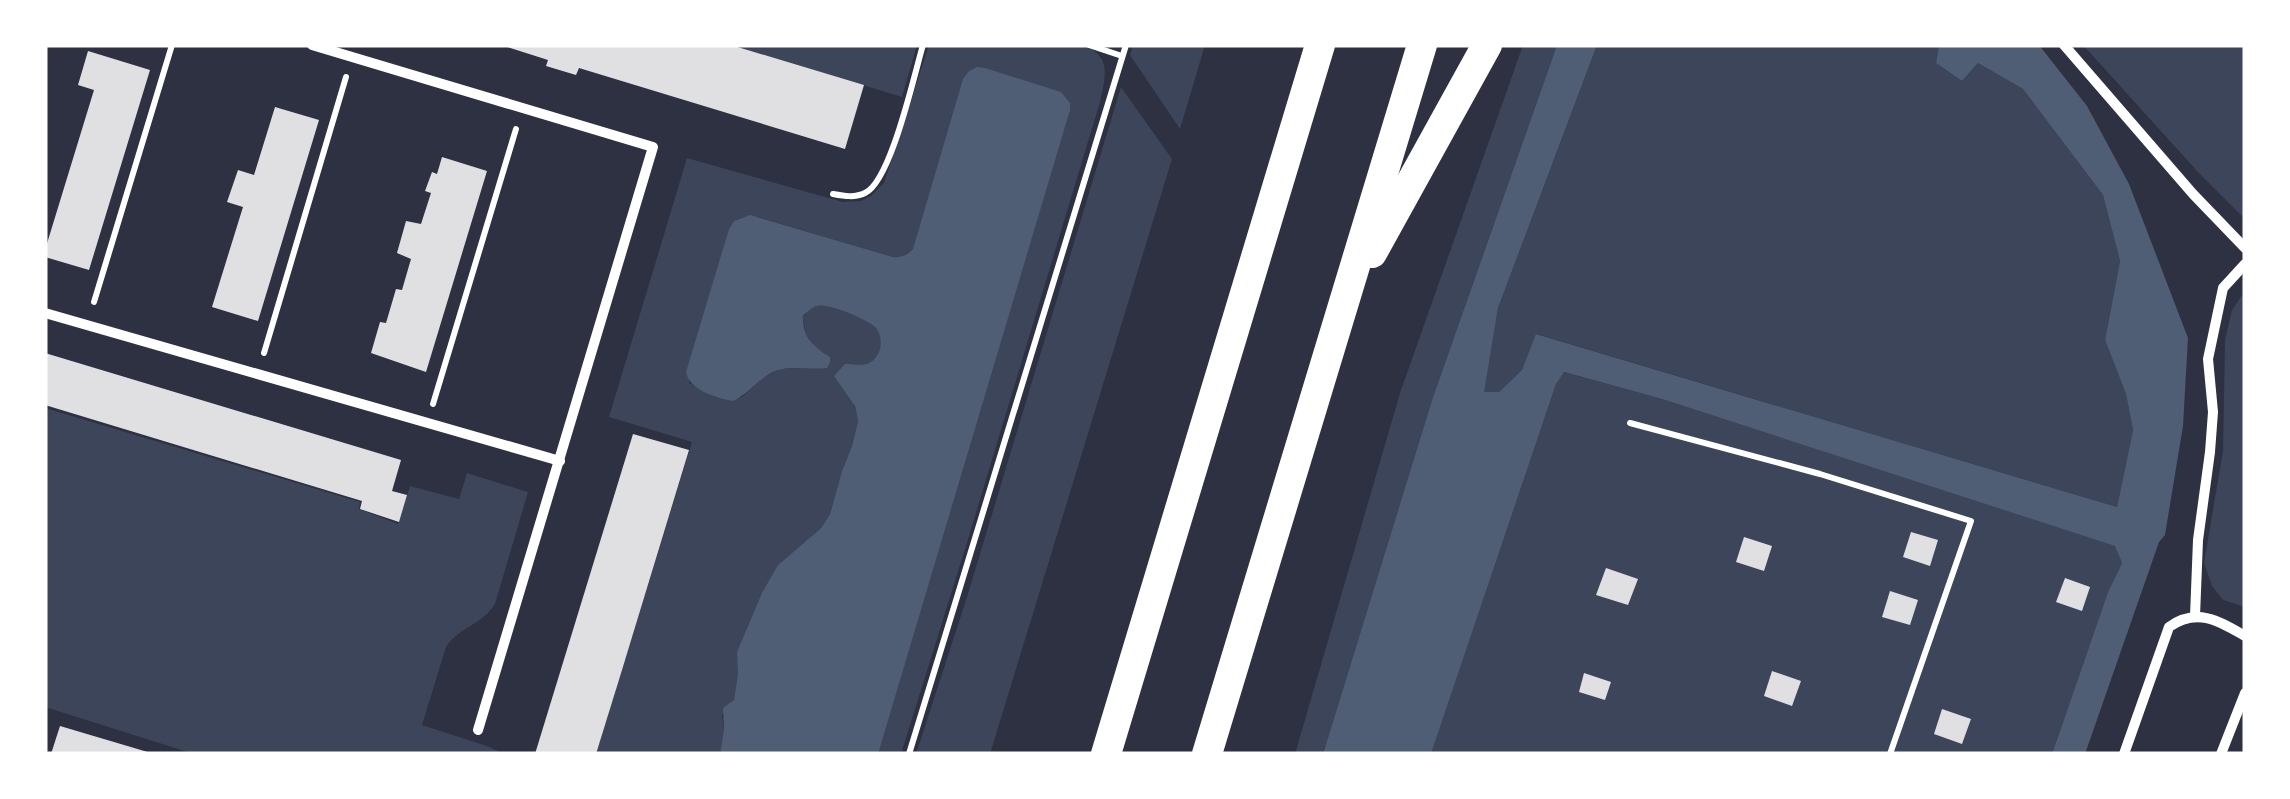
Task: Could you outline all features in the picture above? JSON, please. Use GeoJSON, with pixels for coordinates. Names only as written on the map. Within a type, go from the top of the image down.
{"type":"FeatureCollection","features":[{"type":"Feature","properties":{"kind":"highway"},"geometry":{"type":"LineString","coordinates":[[1106,754],[1320,45]]}},
{"type":"Feature","properties":{"kind":"highway"},"geometry":{"type":"LineString","coordinates":[[1207,754],[1422,45]]}},
{"type":"Feature","properties":{"kind":"highway"},"geometry":{"type":"LineString","coordinates":[[1344,303],[1487,45]]}},
{"type":"Feature","properties":{"kind":"street"},"geometry":{"type":"LineString","coordinates":[[312,45],[653,147],[478,730]]}},
{"type":"Feature","properties":{"kind":"street"},"geometry":{"type":"LineString","coordinates":[[2064,45],[2245,248]]}},
{"type":"Feature","properties":{"kind":"street"},"geometry":{"type":"LineString","coordinates":[[2195,616],[2198,540],[2213,412],[2208,359],[2224,288],[2245,264]]}},
{"type":"Feature","properties":{"kind":"street"},"geometry":{"type":"LineString","coordinates":[[45,313],[560,461]]}},
{"type":"Feature","properties":{"kind":"street"},"geometry":{"type":"LineString","coordinates":[[2124,754],[2169,627],[2180,619],[2195,616],[2222,623],[2245,636]]}},
{"type":"Feature","properties":{"kind":"street"},"geometry":{"type":"LineString","coordinates":[[2221,754],[2245,692]]}},
{"type":"Feature","properties":{"kind":"path"},"geometry":{"type":"LineString","coordinates":[[86,326],[172,45]]}},
{"type":"Feature","properties":{"kind":"path"},"geometry":{"type":"LineString","coordinates":[[834,194],[849,197],[866,193],[880,181],[923,45]]}},
{"type":"Feature","properties":{"kind":"path"},"geometry":{"type":"LineString","coordinates":[[1089,45],[1122,56]]}},
{"type":"Feature","properties":{"kind":"path"},"geometry":{"type":"LineString","coordinates":[[910,754],[1126,45]]}},
{"type":"Feature","properties":{"kind":"path"},"geometry":{"type":"LineString","coordinates":[[257,376],[352,57]]}},
{"type":"Feature","properties":{"kind":"path"},"geometry":{"type":"LineString","coordinates":[[427,425],[522,108]]}},
{"type":"Feature","properties":{"kind":"path"},"geometry":{"type":"LineString","coordinates":[[1630,422],[1820,474],[1971,521],[1890,754]]}},
{"type":"Feature","properties":{"kind":"shaded area"},"geometry":{"type":"Polygon","coordinates":[[[731,45],[917,45],[902,97],[731,45]]]}},
{"type":"Feature","properties":{"kind":"shaded area"},"geometry":{"type":"Polygon","coordinates":[[[929,45],[1083,45],[1099,55],[1105,76],[901,754],[878,754],[913,249],[900,258],[893,257],[758,217],[745,217],[729,229],[689,383],[726,400],[742,397],[779,369],[800,368],[826,354],[808,338],[803,315],[822,305],[847,312],[876,328],[881,342],[879,352],[869,363],[845,364],[858,421],[852,446],[830,514],[821,528],[778,565],[738,673],[734,700],[722,715],[720,754],[596,754],[692,442],[609,417],[687,158],[843,202],[861,201],[884,183],[929,45]]]}},
{"type":"Feature","properties":{"kind":"shaded area"},"geometry":{"type":"Polygon","coordinates":[[[1133,45],[1205,45],[1180,129],[1130,55],[1133,45]]]}},
{"type":"Feature","properties":{"kind":"shaded area"},"geometry":{"type":"Polygon","coordinates":[[[1523,45],[1557,45],[1432,400],[1323,754],[1295,754],[1400,393],[1523,45]]]}},
{"type":"Feature","properties":{"kind":"shaded area"},"geometry":{"type":"Polygon","coordinates":[[[1557,45],[1597,45],[1498,308],[1484,392],[1499,392],[1522,370],[1536,334],[2117,507],[2133,430],[2126,394],[2105,340],[2120,261],[2103,195],[2023,89],[1978,63],[1962,81],[1936,63],[1939,45],[2039,45],[2087,106],[2129,184],[2188,338],[2183,426],[2165,535],[2159,542],[2085,754],[2052,754],[2108,592],[2122,563],[2115,546],[1662,399],[1564,372],[1556,384],[1431,754],[1323,754],[1432,400],[1557,45]]]}},
{"type":"Feature","properties":{"kind":"shaded area"},"geometry":{"type":"Polygon","coordinates":[[[1597,45],[1939,45],[1936,63],[1962,81],[1978,63],[2023,89],[2103,195],[2120,261],[2105,340],[2126,394],[2133,430],[2117,507],[1537,334],[1522,370],[1499,392],[1483,392],[1498,308],[1597,45]]]}},
{"type":"Feature","properties":{"kind":"shaded area"},"geometry":{"type":"Polygon","coordinates":[[[2083,45],[2245,45],[2245,219],[2197,171],[2083,45]]]}},
{"type":"Feature","properties":{"kind":"shaded area"},"geometry":{"type":"Polygon","coordinates":[[[977,67],[1061,92],[1070,103],[1070,110],[878,754],[720,754],[723,708],[734,700],[737,652],[762,593],[778,565],[821,528],[830,514],[852,446],[858,421],[855,406],[834,376],[845,364],[869,363],[879,352],[881,342],[876,328],[865,321],[838,309],[817,306],[803,315],[803,323],[810,340],[830,357],[827,368],[775,371],[733,401],[692,384],[686,372],[729,229],[734,221],[750,215],[893,257],[906,254],[913,249],[963,79],[977,67]]]}},
{"type":"Feature","properties":{"kind":"shaded area"},"geometry":{"type":"Polygon","coordinates":[[[1121,87],[1172,159],[990,754],[916,754],[967,597],[1121,87]]]}},
{"type":"Feature","properties":{"kind":"shaded area"},"geometry":{"type":"Polygon","coordinates":[[[2245,291],[2245,607],[2223,600],[2212,586],[2204,563],[2223,451],[2225,340],[2232,310],[2245,291]]]}},
{"type":"Feature","properties":{"kind":"shaded area"},"geometry":{"type":"Polygon","coordinates":[[[1563,372],[1662,399],[2116,546],[2122,563],[2108,592],[2052,754],[1431,754],[1563,372]]]}},
{"type":"Feature","properties":{"kind":"shaded area"},"geometry":{"type":"Polygon","coordinates":[[[45,408],[360,502],[359,509],[398,524],[410,486],[459,499],[467,473],[528,492],[495,604],[446,647],[422,725],[504,754],[194,754],[45,707],[45,408]]]}},
{"type":"Feature","properties":{"kind":"building"},"geometry":{"type":"Polygon","coordinates":[[[501,45],[731,45],[864,85],[845,149],[579,68],[576,75],[546,66],[548,60],[501,45]]]}},
{"type":"Feature","properties":{"kind":"building"},"geometry":{"type":"Polygon","coordinates":[[[88,51],[150,70],[89,270],[45,257],[94,90],[78,85],[88,51]]]}},
{"type":"Feature","properties":{"kind":"building"},"geometry":{"type":"Polygon","coordinates":[[[275,107],[319,120],[258,321],[212,307],[243,207],[227,202],[238,170],[254,175],[275,107]]]}},
{"type":"Feature","properties":{"kind":"building"},"geometry":{"type":"Polygon","coordinates":[[[442,157],[487,171],[426,372],[371,353],[380,322],[386,323],[396,289],[402,290],[411,259],[397,253],[406,221],[421,224],[431,193],[425,191],[432,172],[437,174],[442,157]]]}},
{"type":"Feature","properties":{"kind":"building"},"geometry":{"type":"Polygon","coordinates":[[[45,353],[401,460],[392,491],[407,495],[399,522],[360,509],[362,501],[45,405],[45,353]]]}},
{"type":"Feature","properties":{"kind":"building"},"geometry":{"type":"Polygon","coordinates":[[[633,434],[689,450],[622,670],[596,754],[535,754],[633,434]]]}},
{"type":"Feature","properties":{"kind":"building"},"geometry":{"type":"Polygon","coordinates":[[[1911,532],[1938,540],[1930,566],[1903,557],[1911,532]]]}},
{"type":"Feature","properties":{"kind":"building"},"geometry":{"type":"Polygon","coordinates":[[[1744,537],[1772,546],[1764,571],[1736,562],[1744,537]]]}},
{"type":"Feature","properties":{"kind":"building"},"geometry":{"type":"Polygon","coordinates":[[[1606,568],[1638,579],[1628,605],[1596,595],[1606,568]]]}},
{"type":"Feature","properties":{"kind":"building"},"geometry":{"type":"Polygon","coordinates":[[[2065,578],[2090,587],[2082,611],[2056,602],[2065,578]]]}},
{"type":"Feature","properties":{"kind":"building"},"geometry":{"type":"Polygon","coordinates":[[[1890,591],[1918,600],[1910,625],[1882,617],[1890,591]]]}},
{"type":"Feature","properties":{"kind":"building"},"geometry":{"type":"Polygon","coordinates":[[[1772,671],[1801,681],[1792,706],[1764,696],[1772,671]]]}},
{"type":"Feature","properties":{"kind":"building"},"geometry":{"type":"Polygon","coordinates":[[[1584,673],[1611,682],[1605,700],[1579,692],[1584,673]]]}},
{"type":"Feature","properties":{"kind":"building"},"geometry":{"type":"Polygon","coordinates":[[[1942,709],[1971,719],[1962,744],[1934,734],[1942,709]]]}},
{"type":"Feature","properties":{"kind":"building"},"geometry":{"type":"Polygon","coordinates":[[[60,726],[151,753],[51,754],[60,726]]]}}]}
